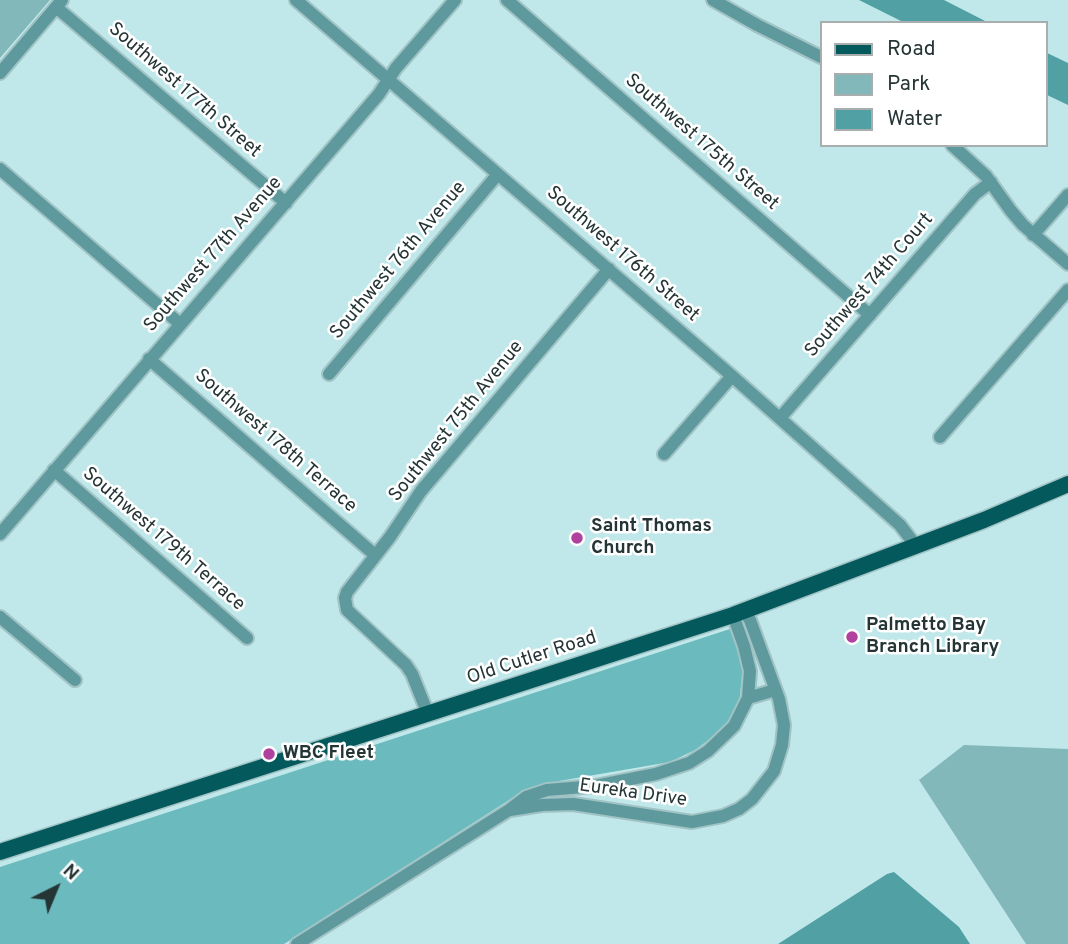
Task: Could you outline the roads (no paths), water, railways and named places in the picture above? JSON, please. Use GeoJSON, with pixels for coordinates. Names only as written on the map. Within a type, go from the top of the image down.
{"type":"FeatureCollection","features":[{"type":"Feature","properties":{"kind":"main road","name":"Old Cutler Road"},"geometry":{"type":"LineString","coordinates":[[0,852],[738,613],[998,515],[1068,484]]}},
{"type":"Feature","properties":{"kind":"street","name":"Southwest 176th Street"},"geometry":{"type":"LineString","coordinates":[[296,0],[780,418],[900,525],[916,546]]}},
{"type":"Feature","properties":{"kind":"street","name":"Southwest 77th Avenue"},"geometry":{"type":"LineString","coordinates":[[0,534],[179,323],[286,204],[455,0]]}},
{"type":"Feature","properties":{"kind":"street","name":"Southwest 175th Street"},"geometry":{"type":"LineString","coordinates":[[507,0],[870,315]]}},
{"type":"Feature","properties":{"kind":"street"},"geometry":{"type":"LineString","coordinates":[[713,0],[820,56]]}},
{"type":"Feature","properties":{"kind":"street"},"geometry":{"type":"LineString","coordinates":[[0,74],[59,4]]}},
{"type":"Feature","properties":{"kind":"street","name":"Southwest 177th Street"},"geometry":{"type":"LineString","coordinates":[[59,4],[286,204]]}},
{"type":"Feature","properties":{"kind":"street"},"geometry":{"type":"LineString","coordinates":[[954,147],[991,182],[1010,211],[1033,235],[1068,264]]}},
{"type":"Feature","properties":{"kind":"street"},"geometry":{"type":"LineString","coordinates":[[0,169],[179,323]]}},
{"type":"Feature","properties":{"kind":"street","name":"Southwest 76th Avenue"},"geometry":{"type":"LineString","coordinates":[[328,374],[498,173]]}},
{"type":"Feature","properties":{"kind":"street","name":"Southwest 74th Court"},"geometry":{"type":"LineString","coordinates":[[780,418],[975,194],[991,182]]}},
{"type":"Feature","properties":{"kind":"street"},"geometry":{"type":"LineString","coordinates":[[1033,235],[1068,195]]}},
{"type":"Feature","properties":{"kind":"street","name":"Southwest 75th Avenue"},"geometry":{"type":"LineString","coordinates":[[428,714],[406,665],[357,621],[345,605],[347,592],[398,527],[421,491],[609,269]]}},
{"type":"Feature","properties":{"kind":"street"},"geometry":{"type":"LineString","coordinates":[[940,437],[1068,290]]}},
{"type":"Feature","properties":{"kind":"street","name":"Southwest 178th Terrace"},"geometry":{"type":"LineString","coordinates":[[149,359],[375,555]]}},
{"type":"Feature","properties":{"kind":"street"},"geometry":{"type":"LineString","coordinates":[[664,454],[732,376]]}},
{"type":"Feature","properties":{"kind":"street","name":"Southwest 179th Terrace"},"geometry":{"type":"LineString","coordinates":[[54,470],[247,638]]}},
{"type":"Feature","properties":{"kind":"street","name":"Eureka Drive"},"geometry":{"type":"LineString","coordinates":[[509,810],[573,804],[692,822],[723,816],[739,809],[764,787],[774,771],[780,755],[784,725],[775,690],[750,620],[738,613]]}},
{"type":"Feature","properties":{"kind":"street","name":"Eureka Drive"},"geometry":{"type":"LineString","coordinates":[[297,944],[534,793],[595,786],[656,774],[689,763],[715,746],[739,719],[748,698],[750,671],[738,613]]}},
{"type":"Feature","properties":{"kind":"street"},"geometry":{"type":"LineString","coordinates":[[0,617],[75,680]]}},
{"type":"Feature","properties":{"kind":"street"},"geometry":{"type":"LineString","coordinates":[[750,671],[766,666]]}},
{"type":"Feature","properties":{"kind":"street"},"geometry":{"type":"LineString","coordinates":[[748,698],[775,690]]}},
{"type":"Feature","properties":{"kind":"street"},"geometry":{"type":"LineString","coordinates":[[569,788],[573,804]]}},
{"type":"Feature","properties":{"kind":"street","name":"Eureka Drive"},"geometry":{"type":"LineString","coordinates":[[312,944],[324,928]]}},
{"type":"Feature","properties":{"kind":"water"},"geometry":{"type":"Polygon","coordinates":[[[859,0],[944,0],[985,21],[901,21],[859,0]]]}},
{"type":"Feature","properties":{"kind":"water"},"geometry":{"type":"Polygon","coordinates":[[[1047,53],[1068,63],[1068,105],[1047,95],[1047,53]]]}},
{"type":"Feature","properties":{"kind":"water"},"geometry":{"type":"Polygon","coordinates":[[[894,872],[959,927],[970,944],[778,944],[887,874],[894,872]]]}},
{"type":"Feature","properties":{"kind":"place","name":"Saint Thomas Church"},"geometry":{"type":"Point","coordinates":[577,538]}},
{"type":"Feature","properties":{"kind":"place","name":"Palmetto Bay Branch Library"},"geometry":{"type":"Point","coordinates":[852,637]}},
{"type":"Feature","properties":{"kind":"place","name":"WBC Fleet"},"geometry":{"type":"Point","coordinates":[269,754]}}]}
